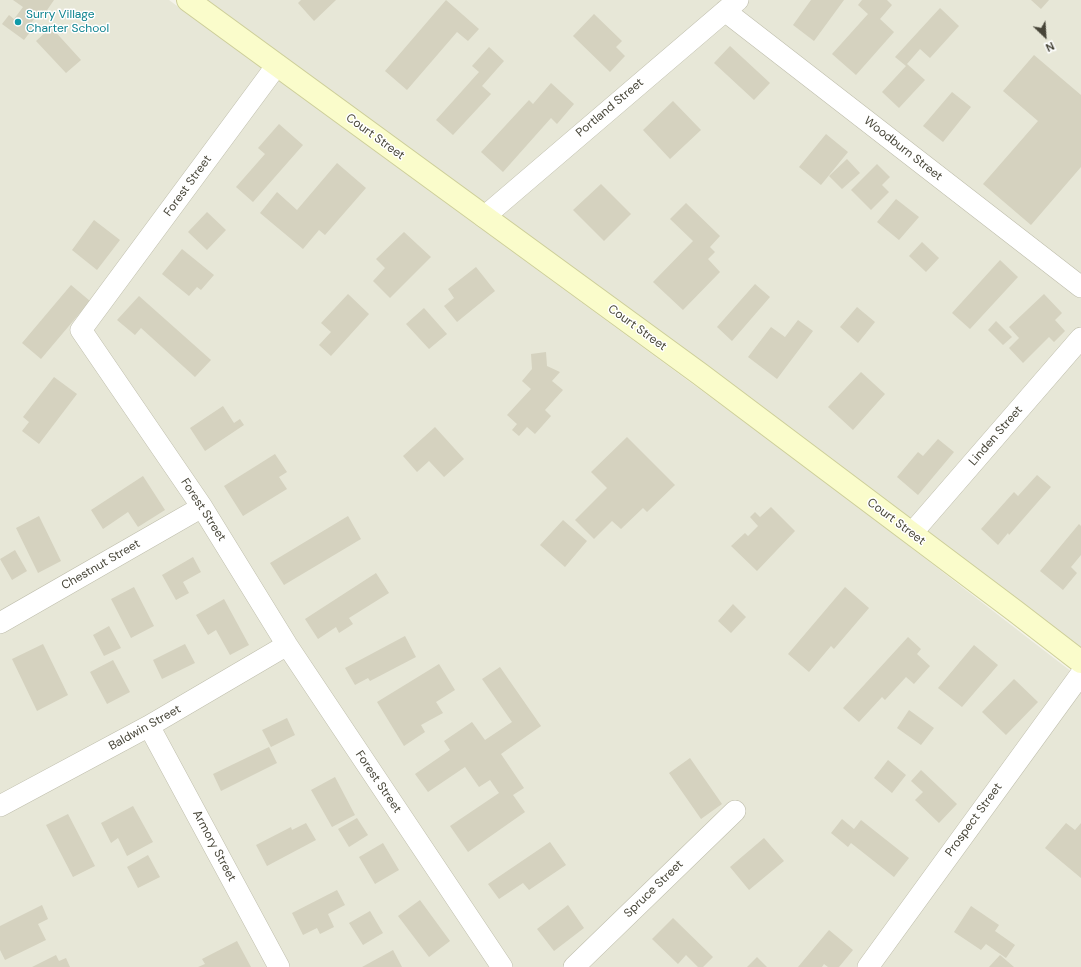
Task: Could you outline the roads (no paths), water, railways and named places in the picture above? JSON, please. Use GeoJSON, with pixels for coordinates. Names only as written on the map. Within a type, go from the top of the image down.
{"type":"FeatureCollection","features":[{"type":"Feature","properties":{"kind":"main road","name":"Court Street"},"geometry":{"type":"LineString","coordinates":[[188,0],[700,374],[1081,662]]}},
{"type":"Feature","properties":{"kind":"street","name":"Portland Street"},"geometry":{"type":"LineString","coordinates":[[484,217],[731,6]]}},
{"type":"Feature","properties":{"kind":"street","name":"Woodburn Street"},"geometry":{"type":"LineString","coordinates":[[731,6],[1081,287]]}},
{"type":"Feature","properties":{"kind":"street","name":"Forest Street"},"geometry":{"type":"LineString","coordinates":[[277,65],[81,330],[202,507],[287,645],[502,967]]}},
{"type":"Feature","properties":{"kind":"street","name":"Linden Street"},"geometry":{"type":"LineString","coordinates":[[912,533],[1081,338]]}},
{"type":"Feature","properties":{"kind":"street","name":"Chestnut Street"},"geometry":{"type":"LineString","coordinates":[[0,623],[202,507]]}},
{"type":"Feature","properties":{"kind":"street","name":"Baldwin Street"},"geometry":{"type":"LineString","coordinates":[[0,806],[150,726],[287,645]]}},
{"type":"Feature","properties":{"kind":"street","name":"Prospect Street"},"geometry":{"type":"LineString","coordinates":[[868,967],[1081,674]]}},
{"type":"Feature","properties":{"kind":"street","name":"Armory Street"},"geometry":{"type":"LineString","coordinates":[[150,726],[279,967]]}},
{"type":"Feature","properties":{"kind":"street","name":"Spruce Street"},"geometry":{"type":"LineString","coordinates":[[574,967],[735,811]]}},
{"type":"Feature","properties":{"kind":"place","name":"Surry Village Charter School"},"geometry":{"type":"Point","coordinates":[18,22]}}]}
